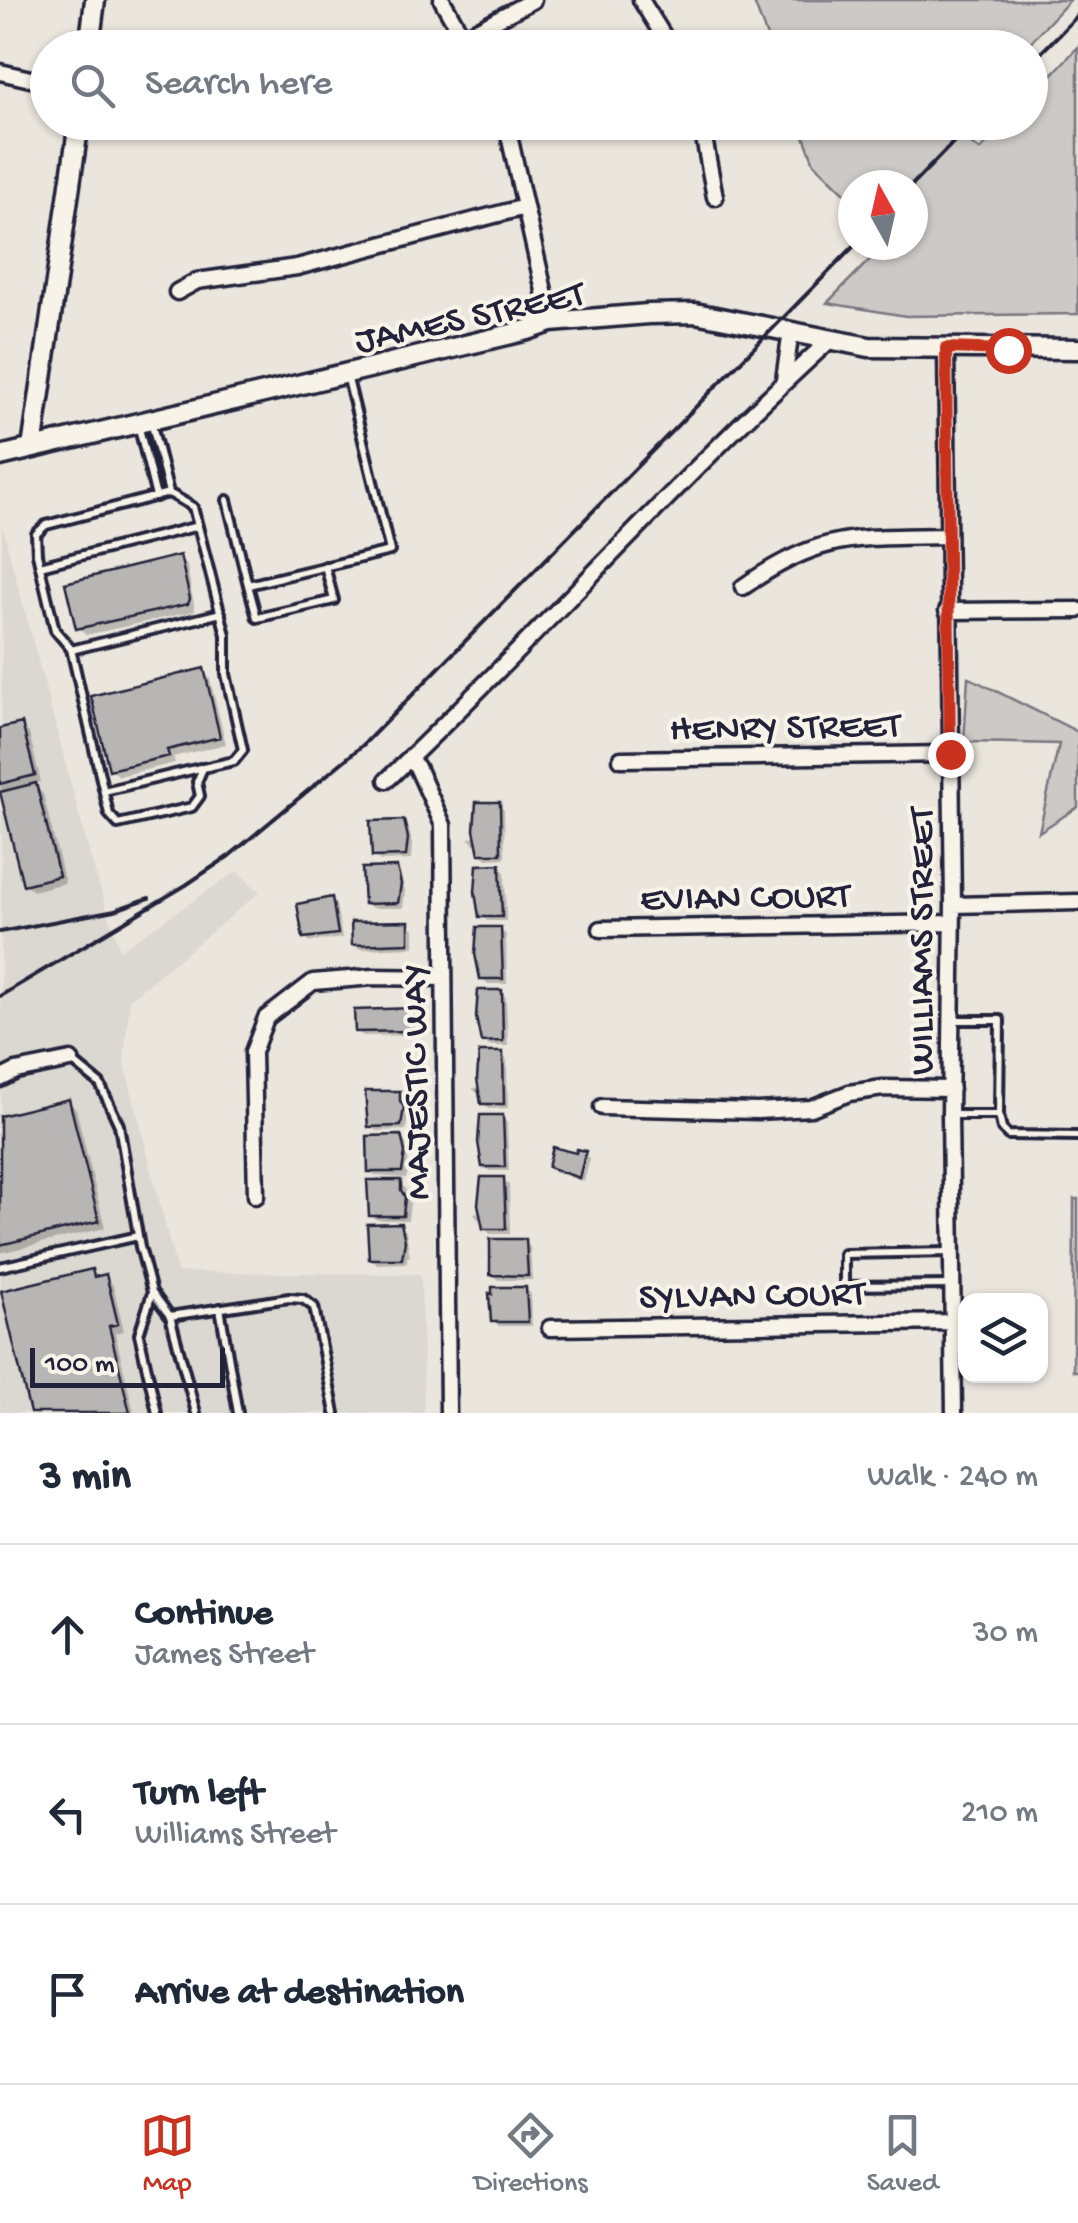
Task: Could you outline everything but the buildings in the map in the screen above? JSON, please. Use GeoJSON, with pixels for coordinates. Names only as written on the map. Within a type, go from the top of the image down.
{"type":"FeatureCollection","features":[{"type":"Feature","properties":{"kind":"street"},"geometry":{"type":"LineString","coordinates":[[92,30],[96,0]]}},
{"type":"Feature","properties":{"kind":"street"},"geometry":{"type":"LineString","coordinates":[[442,0],[459,30]]}},
{"type":"Feature","properties":{"kind":"street"},"geometry":{"type":"LineString","coordinates":[[486,30],[533,0]]}},
{"type":"Feature","properties":{"kind":"street"},"geometry":{"type":"LineString","coordinates":[[641,0],[659,30]]}},
{"type":"Feature","properties":{"kind":"street"},"geometry":{"type":"LineString","coordinates":[[0,72],[30,79]]}},
{"type":"Feature","properties":{"kind":"street"},"geometry":{"type":"LineString","coordinates":[[32,448],[76,140]]}},
{"type":"Feature","properties":{"kind":"street"},"geometry":{"type":"LineString","coordinates":[[510,140],[551,322]]}},
{"type":"Feature","properties":{"kind":"street"},"geometry":{"type":"LineString","coordinates":[[704,140],[715,197]]}},
{"type":"Feature","properties":{"kind":"street"},"geometry":{"type":"LineString","coordinates":[[177,292],[197,281],[297,267],[525,207]]}},
{"type":"Feature","properties":{"kind":"street","name":"JAMES STREET"},"geometry":{"type":"LineString","coordinates":[[0,456],[551,322],[695,313],[869,347],[1078,348]]}},
{"type":"Feature","properties":{"kind":"street"},"geometry":{"type":"LineString","coordinates":[[784,381],[790,332]]}},
{"type":"Feature","properties":{"kind":"street"},"geometry":{"type":"LineString","coordinates":[[387,780],[784,381],[830,340]]}},
{"type":"Feature","properties":{"kind":"street","name":"WILLIAMS STREET"},"geometry":{"type":"LineString","coordinates":[[946,348],[954,1413]]}},
{"type":"Feature","properties":{"kind":"street"},"geometry":{"type":"LineString","coordinates":[[743,587],[775,564],[808,548],[843,539],[947,536]]}},
{"type":"Feature","properties":{"kind":"street"},"geometry":{"type":"LineString","coordinates":[[947,611],[1078,610]]}},
{"type":"Feature","properties":{"kind":"street","name":"HENRY STREET"},"geometry":{"type":"LineString","coordinates":[[621,759],[950,754]]}},
{"type":"Feature","properties":{"kind":"street","name":"MAJESTIC WAY"},"geometry":{"type":"LineString","coordinates":[[409,759],[442,826],[448,1413]]}},
{"type":"Feature","properties":{"kind":"street"},"geometry":{"type":"LineString","coordinates":[[953,905],[1078,902]]}},
{"type":"Feature","properties":{"kind":"street","name":"EVIAN COURT"},"geometry":{"type":"LineString","coordinates":[[601,929],[951,923]]}},
{"type":"Feature","properties":{"kind":"street"},"geometry":{"type":"LineString","coordinates":[[256,1196],[253,1052],[266,1018],[312,982],[373,977],[444,978]]}},
{"type":"Feature","properties":{"kind":"street"},"geometry":{"type":"LineString","coordinates":[[0,1079],[16,1071],[71,1060]]}},
{"type":"Feature","properties":{"kind":"street"},"geometry":{"type":"LineString","coordinates":[[602,1108],[756,1112],[811,1108],[849,1092],[950,1088]]}},
{"type":"Feature","properties":{"kind":"street","name":"SYLVAN COURT"},"geometry":{"type":"LineString","coordinates":[[550,1328],[954,1322]]}},
{"type":"Feature","properties":{"kind":"lane"},"geometry":{"type":"LineString","coordinates":[[248,584],[390,551],[346,374]]}},
{"type":"Feature","properties":{"kind":"lane"},"geometry":{"type":"LineString","coordinates":[[104,791],[234,761],[243,750],[226,674],[228,646],[193,507],[169,493],[144,422]]}},
{"type":"Feature","properties":{"kind":"lane"},"geometry":{"type":"LineString","coordinates":[[144,422],[156,497]]}},
{"type":"Feature","properties":{"kind":"lane"},"geometry":{"type":"LineString","coordinates":[[169,493],[40,529],[35,543],[55,630],[71,650],[112,820],[122,825],[192,808],[200,796],[197,782],[203,768]]}},
{"type":"Feature","properties":{"kind":"lane"},"geometry":{"type":"LineString","coordinates":[[228,500],[257,618],[334,600],[325,566]]}},
{"type":"Feature","properties":{"kind":"lane"},"geometry":{"type":"LineString","coordinates":[[40,566],[198,526]]}},
{"type":"Feature","properties":{"kind":"lane"},"geometry":{"type":"LineString","coordinates":[[71,650],[221,613]]}},
{"type":"Feature","properties":{"kind":"lane"},"geometry":{"type":"LineString","coordinates":[[952,1020],[1000,1020],[999,1115],[1008,1135],[1078,1136]]}},
{"type":"Feature","properties":{"kind":"lane"},"geometry":{"type":"LineString","coordinates":[[71,1060],[100,1084],[119,1124],[152,1292],[170,1316],[196,1413]]}},
{"type":"Feature","properties":{"kind":"lane"},"geometry":{"type":"LineString","coordinates":[[950,1115],[999,1115]]}},
{"type":"Feature","properties":{"kind":"lane"},"geometry":{"type":"LineString","coordinates":[[0,1267],[138,1236]]}},
{"type":"Feature","properties":{"kind":"lane"},"geometry":{"type":"LineString","coordinates":[[952,1252],[844,1254],[844,1286],[953,1285]]}},
{"type":"Feature","properties":{"kind":"lane"},"geometry":{"type":"LineString","coordinates":[[152,1292],[139,1334],[157,1413]]}},
{"type":"Feature","properties":{"kind":"lane"},"geometry":{"type":"LineString","coordinates":[[170,1316],[303,1299],[314,1307],[334,1413]]}},
{"type":"Feature","properties":{"kind":"lane"},"geometry":{"type":"LineString","coordinates":[[220,1308],[238,1413]]}},
{"type":"Feature","properties":{"kind":"shaded area"},"geometry":{"type":"Polygon","coordinates":[[[753,0],[1070,0],[1042,30],[764,30],[753,0]]]}},
{"type":"Feature","properties":{"kind":"shaded area"},"geometry":{"type":"Polygon","coordinates":[[[1078,47],[1078,314],[906,316],[827,303],[869,260],[928,260],[928,170],[838,170],[838,186],[814,163],[805,140],[966,140],[980,150],[990,140],[1048,140],[1048,79],[1078,47]]]}},
{"type":"Feature","properties":{"kind":"shaded area"},"geometry":{"type":"Polygon","coordinates":[[[2,525],[92,863],[120,950],[237,871],[260,892],[130,999],[124,1060],[177,1272],[421,1274],[424,1413],[0,1413],[2,525]]]}},
{"type":"Feature","properties":{"kind":"shaded area"},"geometry":{"type":"Polygon","coordinates":[[[968,677],[1078,732],[1078,807],[1039,832],[1059,744],[964,742],[968,677]]]}},
{"type":"Feature","properties":{"kind":"shaded area"},"geometry":{"type":"Polygon","coordinates":[[[1074,1199],[1078,1199],[1078,1371],[1073,1371],[1074,1199]]]}},
{"type":"Feature","properties":{"kind":"railway"},"geometry":{"type":"LineString","coordinates":[[1048,46],[1078,15]]}},
{"type":"Feature","properties":{"kind":"railway"},"geometry":{"type":"LineString","coordinates":[[927,170],[956,140]]}},
{"type":"Feature","properties":{"kind":"railway"},"geometry":{"type":"LineString","coordinates":[[0,996],[229,856],[363,745],[840,260]]}},
{"type":"Feature","properties":{"kind":"railway"},"geometry":{"type":"LineString","coordinates":[[0,932],[115,910],[149,898]]}},
{"type":"Feature","properties":{"kind":"route"},"geometry":{"type":"LineString","coordinates":[[950,754],[946,348],[1008,350]]}}]}
